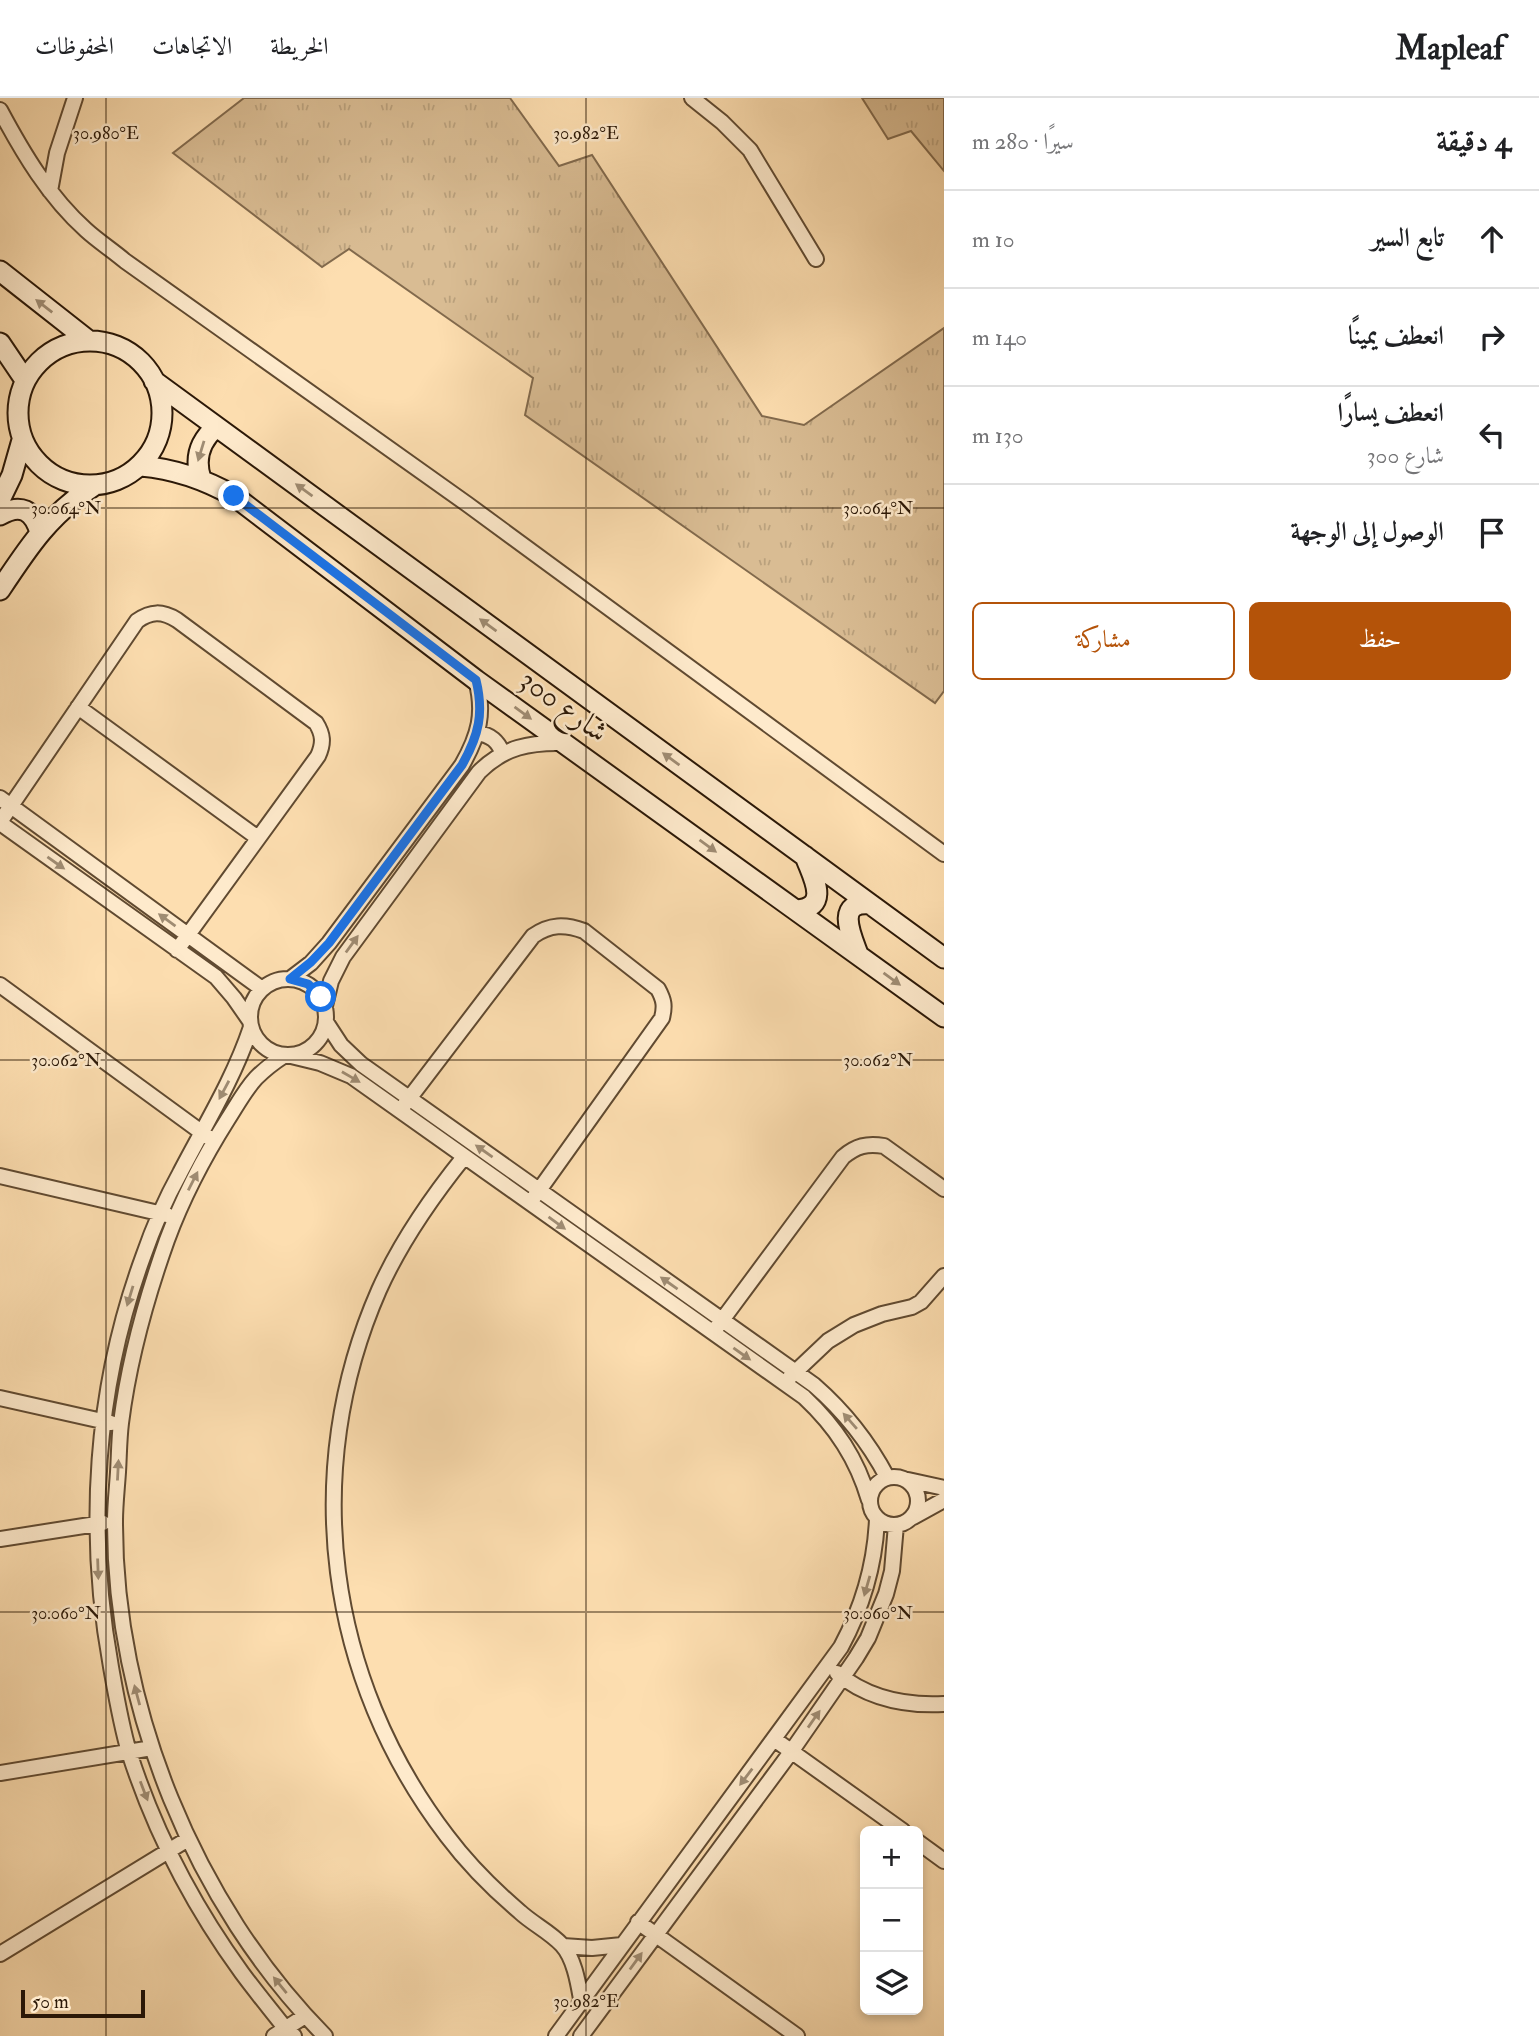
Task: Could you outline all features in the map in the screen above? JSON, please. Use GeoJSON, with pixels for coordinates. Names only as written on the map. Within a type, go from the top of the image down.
{"type":"FeatureCollection","features":[{"type":"Feature","properties":{"kind":"street"},"geometry":{"type":"LineString","coordinates":[[50,191],[57,153],[75,98]]}},
{"type":"Feature","properties":{"kind":"street"},"geometry":{"type":"LineString","coordinates":[[692,98],[722,122],[750,150],[816,260]]}},
{"type":"Feature","properties":{"kind":"street"},"geometry":{"type":"LineString","coordinates":[[0,110],[22,151],[50,191],[85,229],[125,261],[467,504],[944,854]]}},
{"type":"Feature","properties":{"kind":"street"},"geometry":{"type":"LineString","coordinates":[[0,271],[89,341]]}},
{"type":"Feature","properties":{"kind":"street"},"geometry":{"type":"LineString","coordinates":[[89,341],[105,343],[127,352],[146,367],[155,381],[162,416],[156,442],[141,466],[112,482],[95,485],[59,479],[44,469],[31,456],[22,440],[17,410],[25,380],[36,364],[51,352],[69,344],[89,341]]}},
{"type":"Feature","properties":{"kind":"street"},"geometry":{"type":"LineString","coordinates":[[0,343],[25,380]]}},
{"type":"Feature","properties":{"kind":"street","name":"شارع 300"},"geometry":{"type":"LineString","coordinates":[[155,381],[944,958]]}},
{"type":"Feature","properties":{"kind":"street"},"geometry":{"type":"LineString","coordinates":[[201,479],[197,468],[201,445],[216,427]]}},
{"type":"Feature","properties":{"kind":"street"},"geometry":{"type":"LineString","coordinates":[[0,500],[12,475],[22,440]]}},
{"type":"Feature","properties":{"kind":"street","name":"شارع 300"},"geometry":{"type":"LineString","coordinates":[[141,466],[175,471],[201,479],[234,496],[476,680],[944,1017]]}},
{"type":"Feature","properties":{"kind":"street"},"geometry":{"type":"LineString","coordinates":[[0,590],[40,532],[75,498],[95,485]]}},
{"type":"Feature","properties":{"kind":"street"},"geometry":{"type":"LineString","coordinates":[[0,515],[15,509],[24,510],[32,514],[40,532]]}},
{"type":"Feature","properties":{"kind":"street"},"geometry":{"type":"LineString","coordinates":[[177,950],[318,755],[323,739],[316,723],[177,620],[157,612],[137,621],[78,707],[5,802],[0,823],[216,978],[234,998],[260,1043],[268,1049],[320,1063],[351,1076],[804,1397],[822,1414],[851,1454],[877,1519],[896,1525],[905,1523],[944,1500]]}},
{"type":"Feature","properties":{"kind":"street"},"geometry":{"type":"LineString","coordinates":[[290,979],[329,943],[462,765],[477,733],[480,705],[476,680]]}},
{"type":"Feature","properties":{"kind":"street"},"geometry":{"type":"LineString","coordinates":[[78,707],[258,838]]}},
{"type":"Feature","properties":{"kind":"street"},"geometry":{"type":"LineString","coordinates":[[477,733],[494,739],[503,754]]}},
{"type":"Feature","properties":{"kind":"street"},"geometry":{"type":"LineString","coordinates":[[325,2036],[260,1961],[221,1901],[188,1839],[152,1748],[132,1674],[119,1598],[115,1522],[120,1425],[132,1356],[150,1289],[176,1217],[214,1142],[254,1080],[286,1055],[296,1054],[313,1046],[319,1039],[326,1022],[325,1006],[331,981],[343,957],[479,772],[490,761],[518,747],[540,742],[564,743]]}},
{"type":"Feature","properties":{"kind":"street"},"geometry":{"type":"LineString","coordinates":[[5,802],[262,989]]}},
{"type":"Feature","properties":{"kind":"street"},"geometry":{"type":"LineString","coordinates":[[797,910],[810,907],[817,897],[805,856]]}},
{"type":"Feature","properties":{"kind":"street"},"geometry":{"type":"LineString","coordinates":[[858,954],[848,926],[848,918],[850,911],[856,906],[870,904]]}},
{"type":"Feature","properties":{"kind":"street"},"geometry":{"type":"LineString","coordinates":[[400,1110],[533,936],[541,930],[558,925],[584,931],[658,989],[664,999],[664,1009],[662,1018],[530,1203]]}},
{"type":"Feature","properties":{"kind":"street"},"geometry":{"type":"LineString","coordinates":[[305,2016],[284,2033],[202,1913],[169,1850],[129,1751],[116,1698],[98,1583],[96,1524],[103,1421],[109,1379],[125,1312],[160,1213],[236,1066],[250,1024],[252,1003],[262,989],[280,979],[290,979],[308,984],[321,997],[325,1006]]}},
{"type":"Feature","properties":{"kind":"street"},"geometry":{"type":"LineString","coordinates":[[0,985],[214,1142]]}},
{"type":"Feature","properties":{"kind":"street"},"geometry":{"type":"LineString","coordinates":[[326,1022],[350,1055],[823,1393],[863,1437],[887,1477]]}},
{"type":"Feature","properties":{"kind":"street"},"geometry":{"type":"LineString","coordinates":[[712,1334],[843,1157],[851,1150],[861,1145],[884,1146],[944,1189]]}},
{"type":"Feature","properties":{"kind":"street"},"geometry":{"type":"LineString","coordinates":[[464,1157],[403,1242],[379,1290],[360,1339],[346,1390],[337,1441],[333,1494],[335,1547],[342,1602],[353,1650],[369,1700],[391,1749],[417,1795],[448,1838],[492,1886],[521,1914],[563,1946],[575,1972],[581,1999]]}},
{"type":"Feature","properties":{"kind":"street"},"geometry":{"type":"LineString","coordinates":[[0,1176],[176,1217]]}},
{"type":"Feature","properties":{"kind":"street"},"geometry":{"type":"LineString","coordinates":[[784,1383],[828,1341],[854,1325],[921,1302],[944,1276]]}},
{"type":"Feature","properties":{"kind":"street"},"geometry":{"type":"LineString","coordinates":[[0,1398],[120,1425]]}},
{"type":"Feature","properties":{"kind":"street"},"geometry":{"type":"LineString","coordinates":[[869,1500],[878,1482],[887,1477],[944,1488]]}},
{"type":"Feature","properties":{"kind":"street"},"geometry":{"type":"LineString","coordinates":[[907,1480],[918,1493],[917,1511],[912,1518]]}},
{"type":"Feature","properties":{"kind":"street"},"geometry":{"type":"LineString","coordinates":[[556,2036],[828,1666],[861,1606],[873,1562],[877,1519]]}},
{"type":"Feature","properties":{"kind":"street"},"geometry":{"type":"LineString","coordinates":[[0,1539],[115,1522]]}},
{"type":"Feature","properties":{"kind":"street"},"geometry":{"type":"LineString","coordinates":[[581,2036],[791,1752],[868,1638],[886,1594],[896,1525]]}},
{"type":"Feature","properties":{"kind":"street"},"geometry":{"type":"LineString","coordinates":[[828,1666],[842,1678],[883,1698],[905,1703],[944,1704]]}},
{"type":"Feature","properties":{"kind":"street"},"geometry":{"type":"LineString","coordinates":[[774,1739],[896,1826]]}},
{"type":"Feature","properties":{"kind":"street"},"geometry":{"type":"LineString","coordinates":[[0,1773],[152,1748]]}},
{"type":"Feature","properties":{"kind":"street"},"geometry":{"type":"LineString","coordinates":[[0,1954],[188,1839]]}},
{"type":"Feature","properties":{"kind":"street"},"geometry":{"type":"LineString","coordinates":[[923,1846],[944,1861]]}},
{"type":"Feature","properties":{"kind":"street"},"geometry":{"type":"LineString","coordinates":[[638,1922],[797,2036]]}},
{"type":"Feature","properties":{"kind":"street"},"geometry":{"type":"LineString","coordinates":[[563,1946],[592,1948],[622,1945]]}},
{"type":"Feature","properties":{"kind":"green space"},"geometry":{"type":"Polygon","coordinates":[[[244,98],[510,98],[559,166],[592,155],[762,416],[804,425],[944,328],[944,691],[935,703],[525,415],[533,378],[349,249],[322,267],[173,153],[244,98]]]}},
{"type":"Feature","properties":{"kind":"green space"},"geometry":{"type":"Polygon","coordinates":[[[862,98],[944,98],[944,171],[911,131],[888,139],[862,98]]]}},
{"type":"Feature","properties":{"kind":"route"},"geometry":{"type":"LineString","coordinates":[[234,496],[476,680],[480,696],[481,715],[477,733],[462,765],[329,943],[290,979],[308,984],[321,997]]}}]}
